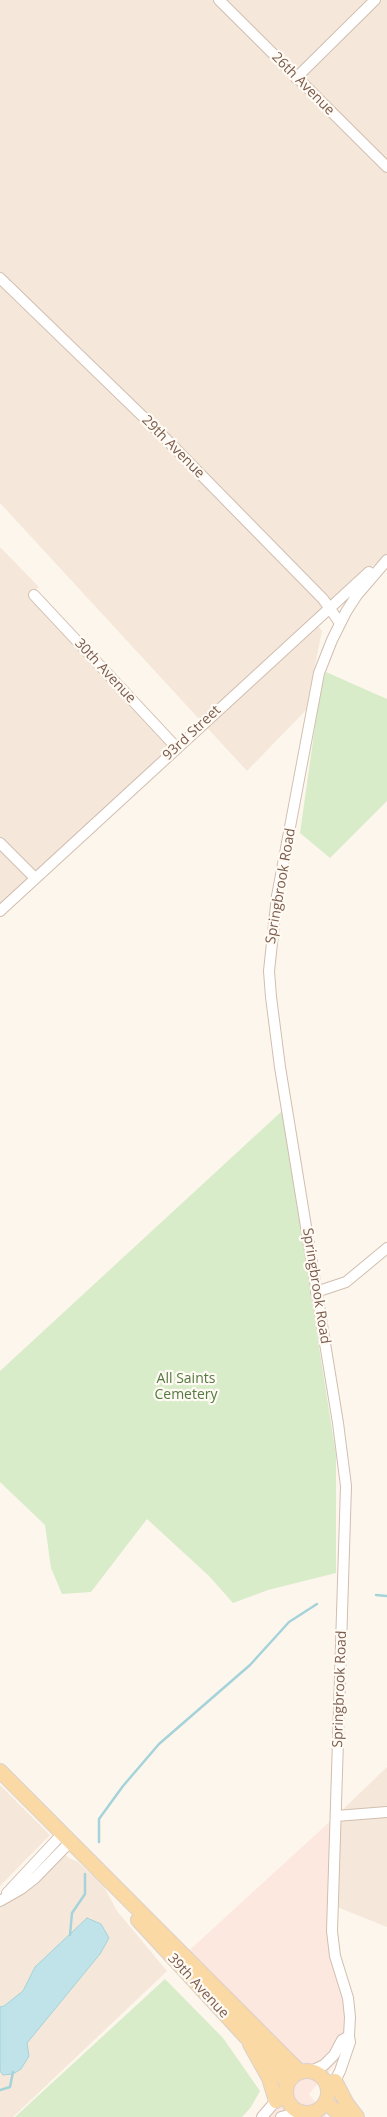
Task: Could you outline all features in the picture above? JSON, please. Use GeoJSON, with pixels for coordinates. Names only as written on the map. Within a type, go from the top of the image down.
{"type":"FeatureCollection","features":[{"type":"Feature","properties":{"kind":"main road","name":"39th Avenue"},"geometry":{"type":"LineString","coordinates":[[0,1771],[306,2072]]}},
{"type":"Feature","properties":{"kind":"main road","name":"39th Avenue"},"geometry":{"type":"LineString","coordinates":[[112,1883],[119,1896],[150,1935],[246,2037],[275,2061],[287,2087]]}},
{"type":"Feature","properties":{"kind":"main road"},"geometry":{"type":"LineString","coordinates":[[246,2037],[269,2078],[276,2101]]}},
{"type":"Feature","properties":{"kind":"main road"},"geometry":{"type":"LineString","coordinates":[[306,2072],[323,2078],[328,2090],[326,2099],[320,2108],[306,2114],[289,2103],[287,2087],[292,2076],[306,2072]]}},
{"type":"Feature","properties":{"kind":"main road"},"geometry":{"type":"LineString","coordinates":[[335,2081],[346,2104],[357,2117]]}},
{"type":"Feature","properties":{"kind":"main road"},"geometry":{"type":"LineString","coordinates":[[326,2099],[342,2117]]}},
{"type":"Feature","properties":{"kind":"street","name":"26th Avenue"},"geometry":{"type":"LineString","coordinates":[[220,0],[387,167]]}},
{"type":"Feature","properties":{"kind":"street"},"geometry":{"type":"LineString","coordinates":[[296,78],[375,0]]}},
{"type":"Feature","properties":{"kind":"street","name":"29th Avenue"},"geometry":{"type":"LineString","coordinates":[[0,278],[164,437],[323,599],[340,623]]}},
{"type":"Feature","properties":{"kind":"street","name":"93rd Street"},"geometry":{"type":"LineString","coordinates":[[0,911],[328,608],[387,559]]}},
{"type":"Feature","properties":{"kind":"street","name":"Springbrook Road"},"geometry":{"type":"LineString","coordinates":[[326,2099],[347,2053],[350,2042],[348,2036],[350,2017],[348,1998],[335,1956],[332,1931],[346,1486],[338,1422],[279,1058],[269,971],[277,896],[319,673],[340,623],[357,595],[387,559]]}},
{"type":"Feature","properties":{"kind":"street","name":"30th Avenue"},"geometry":{"type":"LineString","coordinates":[[34,595],[176,748]]}},
{"type":"Feature","properties":{"kind":"street"},"geometry":{"type":"LineString","coordinates":[[0,843],[35,878]]}},
{"type":"Feature","properties":{"kind":"street"},"geometry":{"type":"LineString","coordinates":[[316,1292],[346,1282],[387,1248]]}},
{"type":"Feature","properties":{"kind":"street"},"geometry":{"type":"LineString","coordinates":[[336,1816],[387,1812]]}},
{"type":"Feature","properties":{"kind":"street"},"geometry":{"type":"LineString","coordinates":[[0,1901],[67,1837]]}},
{"type":"Feature","properties":{"kind":"street"},"geometry":{"type":"LineString","coordinates":[[306,2072],[324,2065],[334,2055],[342,2040],[348,2036]]}},
{"type":"Feature","properties":{"kind":"street"},"geometry":{"type":"LineString","coordinates":[[262,2117],[287,2087]]}},
{"type":"Feature","properties":{"kind":"street"},"geometry":{"type":"LineString","coordinates":[[281,2117],[306,2114]]}},
{"type":"Feature","properties":{"kind":"shaded area"},"geometry":{"type":"Polygon","coordinates":[[[0,0],[387,0],[387,554],[320,610],[299,631],[319,627],[322,631],[306,710],[247,771],[0,503],[0,0]]]}},
{"type":"Feature","properties":{"kind":"shaded area"},"geometry":{"type":"Polygon","coordinates":[[[0,547],[39,587],[30,594],[171,748],[0,907],[0,547]]]}},
{"type":"Feature","properties":{"kind":"shaded area"},"geometry":{"type":"Polygon","coordinates":[[[387,1767],[387,1927],[332,1905],[336,1816],[387,1767]]]}},
{"type":"Feature","properties":{"kind":"shaded area"},"geometry":{"type":"Polygon","coordinates":[[[0,1785],[50,1835],[0,1886],[0,1785]]]}},
{"type":"Feature","properties":{"kind":"shaded area"},"geometry":{"type":"Polygon","coordinates":[[[336,1816],[332,1905],[350,2014],[343,2048],[337,2062],[309,2094],[327,2117],[267,2117],[290,2085],[289,2071],[184,1955],[336,1816]]]}},
{"type":"Feature","properties":{"kind":"shaded area"},"geometry":{"type":"Polygon","coordinates":[[[53,1845],[69,1858],[78,1862],[103,1885],[117,1911],[167,1971],[13,2117],[0,2117],[0,1899],[53,1845]]]}},
{"type":"Feature","properties":{"kind":"green space"},"geometry":{"type":"Polygon","coordinates":[[[326,672],[387,699],[387,801],[330,858],[300,833],[320,691],[326,672]]]}},
{"type":"Feature","properties":{"kind":"green space","name":"All Saints Cemetery"},"geometry":{"type":"Polygon","coordinates":[[[282,1111],[336,1455],[336,1573],[268,1590],[233,1603],[209,1576],[147,1519],[91,1592],[62,1594],[51,1568],[45,1525],[0,1482],[0,1371],[282,1111]]]}},
{"type":"Feature","properties":{"kind":"green space"},"geometry":{"type":"Polygon","coordinates":[[[165,1979],[223,2038],[260,2091],[251,2107],[242,2117],[15,2117],[165,1979]]]}},
{"type":"Feature","properties":{"kind":"water"},"geometry":{"type":"Polygon","coordinates":[[[87,1918],[101,1924],[109,1938],[100,1954],[27,2043],[29,2056],[21,2069],[13,2074],[3,2075],[0,2071],[0,2007],[23,1991],[35,1967],[87,1918]]]}},
{"type":"Feature","properties":{"kind":"waterway"},"geometry":{"type":"LineString","coordinates":[[376,1595],[387,1596]]}},
{"type":"Feature","properties":{"kind":"waterway"},"geometry":{"type":"LineString","coordinates":[[99,1842],[99,1819],[123,1786],[159,1744],[250,1665],[289,1622],[317,1604]]}},
{"type":"Feature","properties":{"kind":"waterway"},"geometry":{"type":"LineString","coordinates":[[70,1935],[72,1913],[85,1894],[85,1874]]}},
{"type":"Feature","properties":{"kind":"waterway"},"geometry":{"type":"LineString","coordinates":[[0,2090],[10,2087],[13,2072]]}}]}
